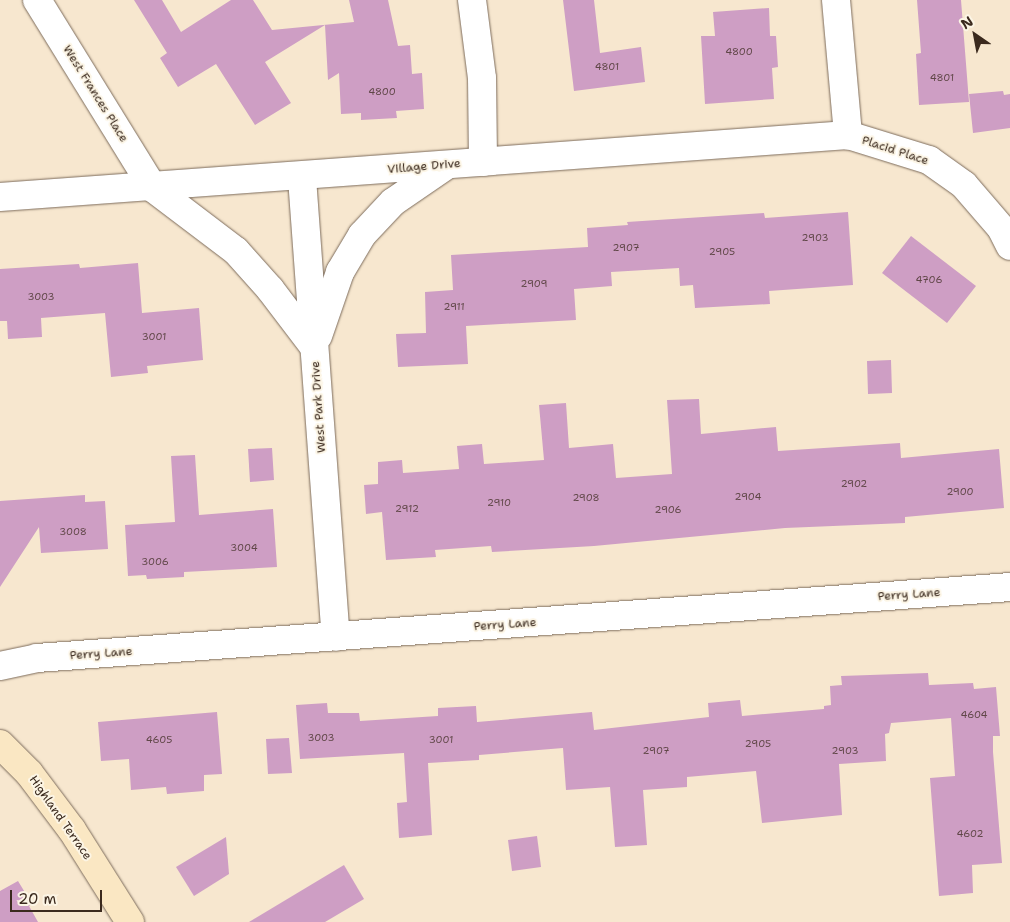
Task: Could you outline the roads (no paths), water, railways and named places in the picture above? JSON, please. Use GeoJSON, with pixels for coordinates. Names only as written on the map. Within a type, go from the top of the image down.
{"type":"FeatureCollection","features":[{"type":"Feature","properties":{"kind":"main road","name":"Highland Terrace"},"geometry":{"type":"LineString","coordinates":[[0,744],[29,773],[72,830],[130,922]]}},
{"type":"Feature","properties":{"kind":"street","name":"West Frances Place"},"geometry":{"type":"LineString","coordinates":[[37,0],[153,188]]}},
{"type":"Feature","properties":{"kind":"street"},"geometry":{"type":"LineString","coordinates":[[472,0],[482,78],[482,162]]}},
{"type":"Feature","properties":{"kind":"street","name":"Placid Place"},"geometry":{"type":"LineString","coordinates":[[836,0],[848,135],[929,160],[964,185],[1001,228],[1010,246]]}},
{"type":"Feature","properties":{"kind":"street","name":"Village Drive"},"geometry":{"type":"LineString","coordinates":[[0,197],[302,178],[448,164],[848,135]]}},
{"type":"Feature","properties":{"kind":"street"},"geometry":{"type":"LineString","coordinates":[[314,347],[340,272],[362,235],[393,202],[448,164]]}},
{"type":"Feature","properties":{"kind":"street","name":"West Park Drive"},"geometry":{"type":"LineString","coordinates":[[302,178],[336,637]]}},
{"type":"Feature","properties":{"kind":"street"},"geometry":{"type":"LineString","coordinates":[[153,188],[236,250],[270,289],[314,347]]}},
{"type":"Feature","properties":{"kind":"street","name":"Perry Lane"},"geometry":{"type":"LineString","coordinates":[[0,666],[38,658],[1010,587]]}}]}
